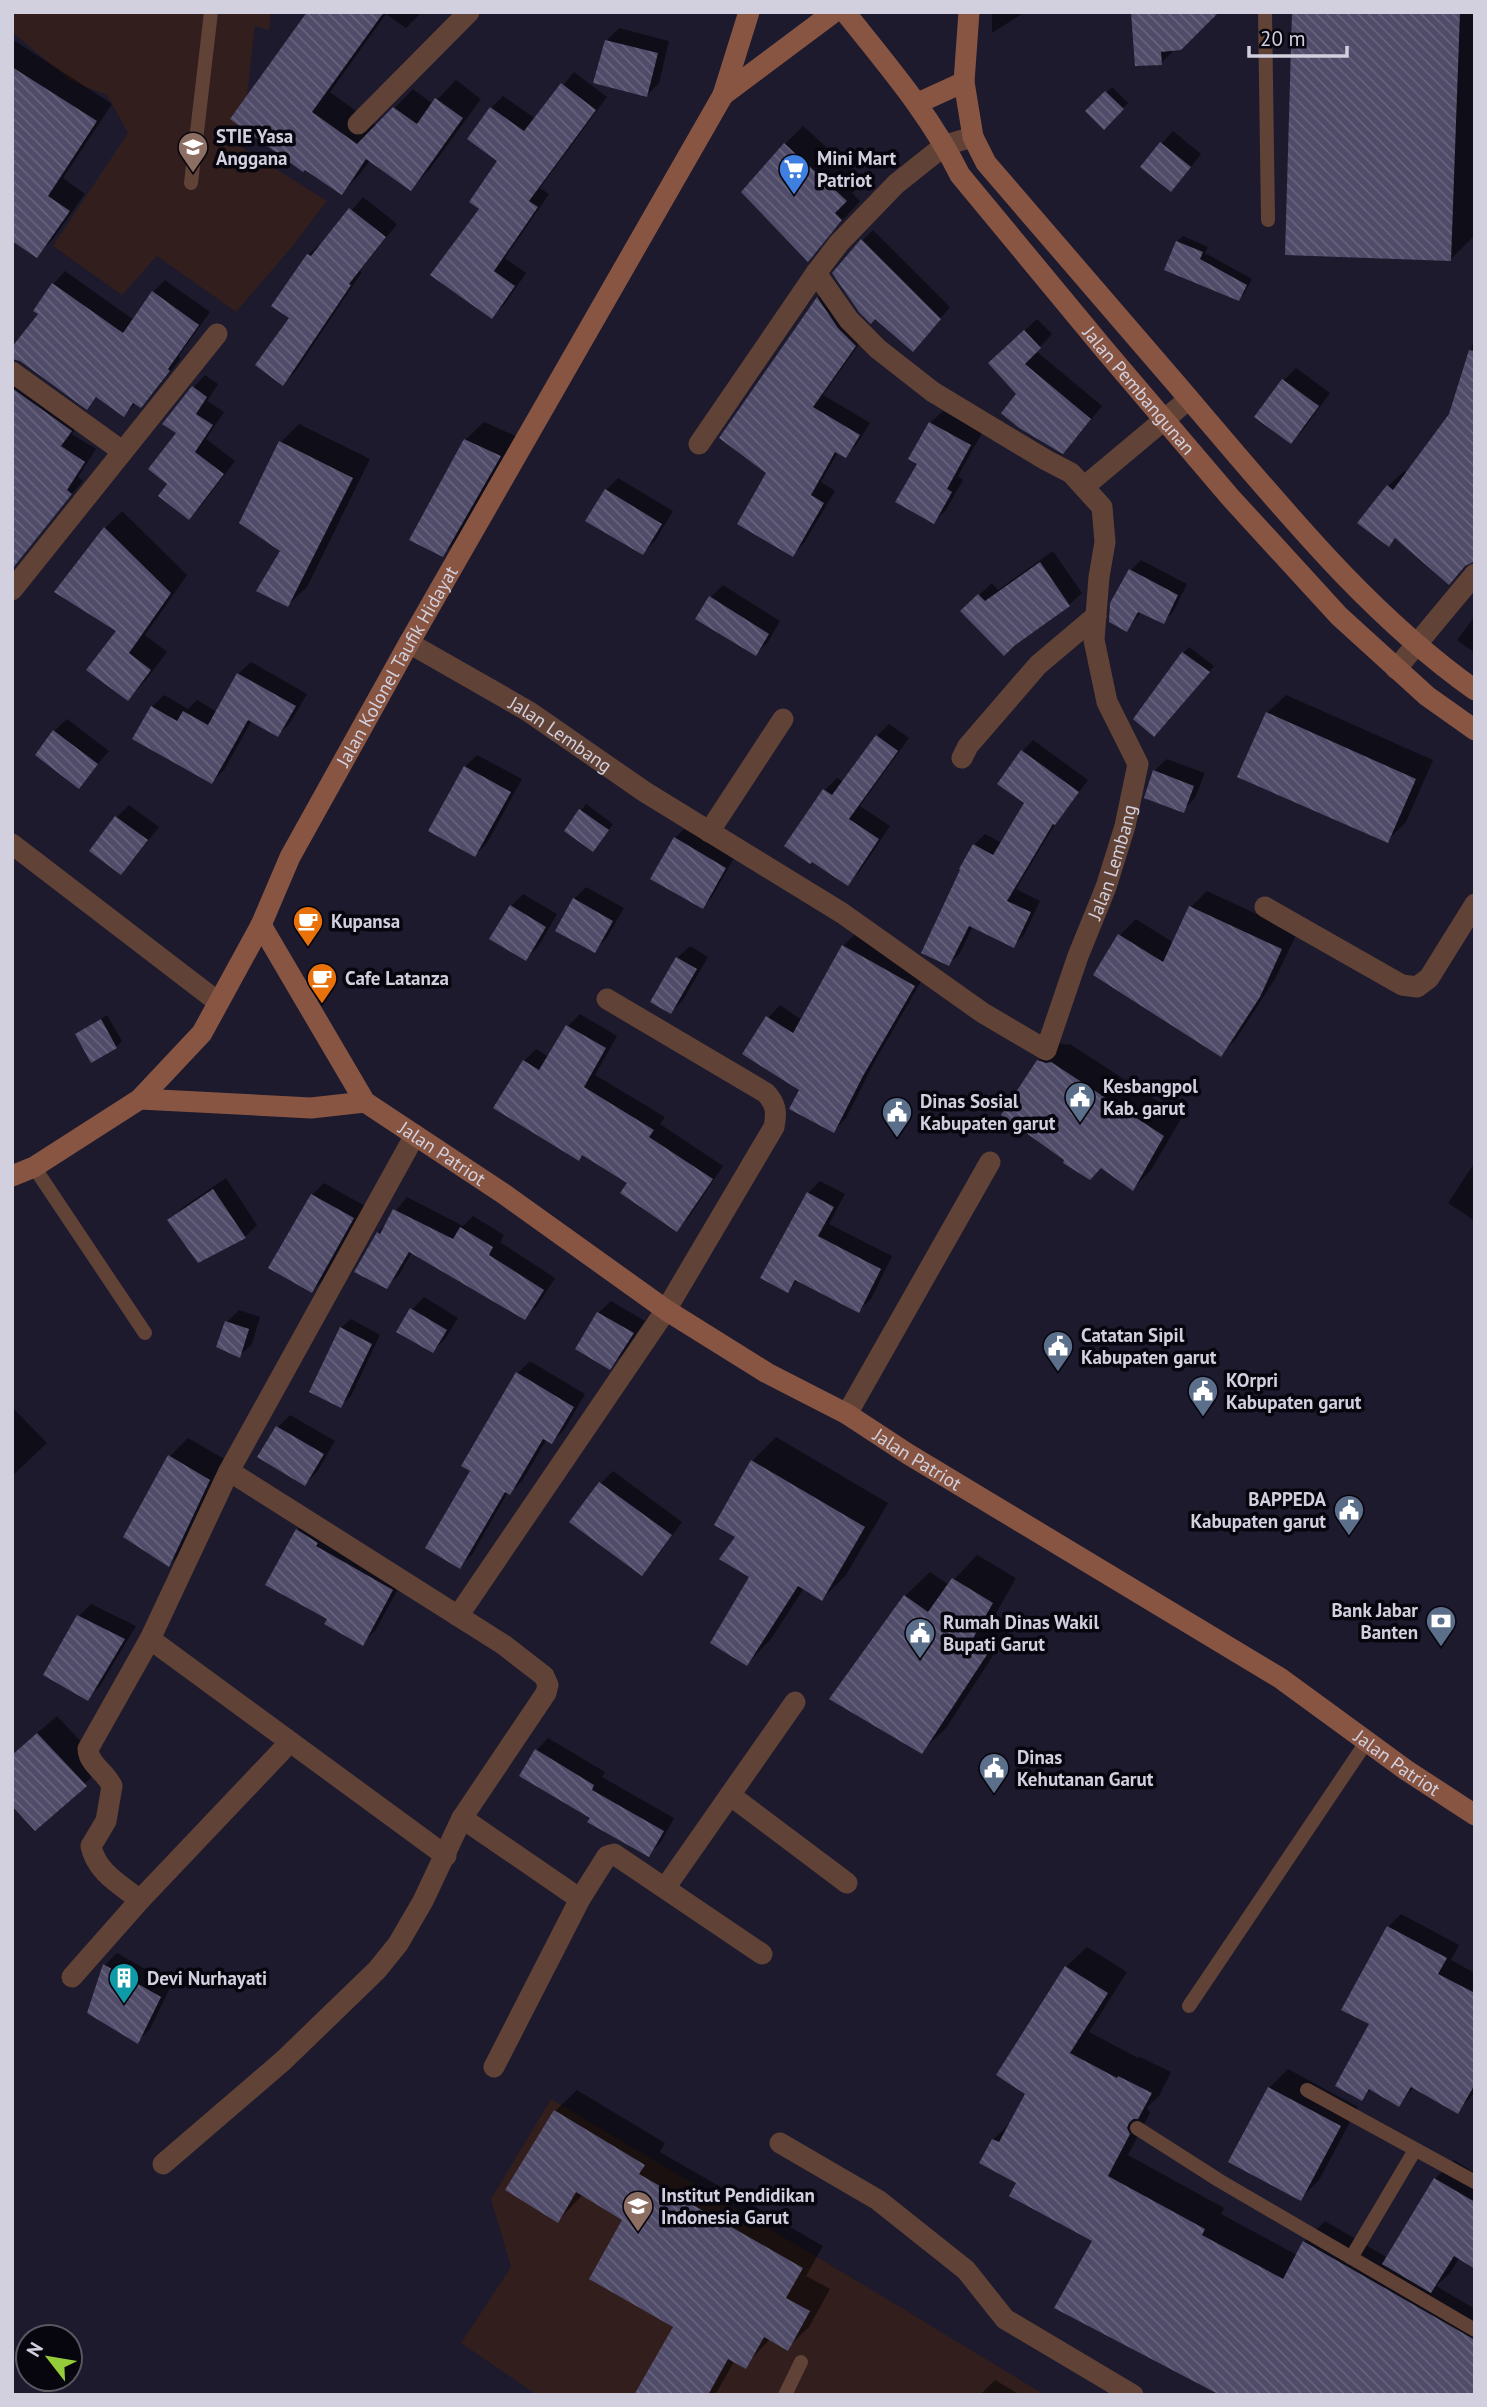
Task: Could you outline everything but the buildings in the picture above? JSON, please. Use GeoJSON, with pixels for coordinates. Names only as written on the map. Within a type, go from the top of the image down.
{"type":"FeatureCollection","features":[{"type":"Feature","properties":{"kind":"main road"},"geometry":{"type":"LineString","coordinates":[[723,95],[749,12]]}},
{"type":"Feature","properties":{"kind":"main road"},"geometry":{"type":"LineString","coordinates":[[723,95],[834,12]]}},
{"type":"Feature","properties":{"kind":"main road","name":"Jalan Pembangunan"},"geometry":{"type":"LineString","coordinates":[[845,12],[918,103],[945,145],[960,175],[1230,497],[1339,616],[1427,696],[1475,730]]}},
{"type":"Feature","properties":{"kind":"main road","name":"Jalan Pembangunan"},"geometry":{"type":"LineString","coordinates":[[969,12],[964,82],[973,137],[986,163],[1255,476],[1362,593],[1448,671],[1475,690]]}},
{"type":"Feature","properties":{"kind":"main road"},"geometry":{"type":"LineString","coordinates":[[918,103],[964,82]]}},
{"type":"Feature","properties":{"kind":"main road","name":"Jalan Kolonel Taufik Hidayat"},"geometry":{"type":"LineString","coordinates":[[12,1176],[34,1167],[141,1098],[202,1033],[261,925],[290,857],[409,643],[723,95]]}},
{"type":"Feature","properties":{"kind":"main road","name":"Jalan Patriot"},"geometry":{"type":"LineString","coordinates":[[261,925],[365,1102],[503,1194],[666,1310],[767,1373],[847,1414],[908,1454],[1280,1678],[1475,1815]]}},
{"type":"Feature","properties":{"kind":"main road"},"geometry":{"type":"LineString","coordinates":[[141,1098],[311,1108],[365,1102]]}},
{"type":"Feature","properties":{"kind":"street"},"geometry":{"type":"LineString","coordinates":[[358,124],[469,12]]}},
{"type":"Feature","properties":{"kind":"street"},"geometry":{"type":"LineString","coordinates":[[699,444],[839,243],[896,184],[945,145],[973,137]]}},
{"type":"Feature","properties":{"kind":"street","name":"Jalan Lembang"},"geometry":{"type":"LineString","coordinates":[[409,643],[528,711],[645,792],[842,913],[950,991],[1046,1050],[1078,956],[1106,887],[1125,826],[1138,764],[1107,702],[1094,640],[1105,542],[1102,507],[1072,474],[933,392],[878,349],[849,320],[816,274]]}},
{"type":"Feature","properties":{"kind":"street"},"geometry":{"type":"LineString","coordinates":[[12,590],[218,334]]}},
{"type":"Feature","properties":{"kind":"street"},"geometry":{"type":"LineString","coordinates":[[12,372],[122,451]]}},
{"type":"Feature","properties":{"kind":"street"},"geometry":{"type":"LineString","coordinates":[[1085,486],[1189,399]]}},
{"type":"Feature","properties":{"kind":"street"},"geometry":{"type":"LineString","coordinates":[[1396,669],[1475,574]]}},
{"type":"Feature","properties":{"kind":"street"},"geometry":{"type":"LineString","coordinates":[[962,758],[968,746],[1038,665],[1096,616]]}},
{"type":"Feature","properties":{"kind":"street"},"geometry":{"type":"LineString","coordinates":[[709,832],[783,719]]}},
{"type":"Feature","properties":{"kind":"street"},"geometry":{"type":"LineString","coordinates":[[12,844],[218,1002]]}},
{"type":"Feature","properties":{"kind":"street"},"geometry":{"type":"LineString","coordinates":[[1265,908],[1402,985],[1417,987],[1429,978],[1475,905]]}},
{"type":"Feature","properties":{"kind":"street"},"geometry":{"type":"LineString","coordinates":[[458,1616],[666,1310],[774,1127],[775,1103],[766,1093],[607,999]]}},
{"type":"Feature","properties":{"kind":"street"},"geometry":{"type":"LineString","coordinates":[[140,1900],[100,1868],[94,1859],[91,1846],[106,1821],[112,1786],[90,1760],[88,1749],[150,1640],[229,1471],[415,1135]]}},
{"type":"Feature","properties":{"kind":"street"},"geometry":{"type":"LineString","coordinates":[[847,1414],[990,1162]]}},
{"type":"Feature","properties":{"kind":"street"},"geometry":{"type":"LineString","coordinates":[[163,2164],[284,2060],[377,1970],[398,1944],[446,1856],[462,1818],[546,1693],[548,1685],[544,1676],[504,1645],[229,1471]]}},
{"type":"Feature","properties":{"kind":"street"},"geometry":{"type":"LineString","coordinates":[[150,1640],[446,1856]]}},
{"type":"Feature","properties":{"kind":"street"},"geometry":{"type":"LineString","coordinates":[[665,1888],[795,1702]]}},
{"type":"Feature","properties":{"kind":"street"},"geometry":{"type":"LineString","coordinates":[[72,1977],[140,1900],[290,1742]]}},
{"type":"Feature","properties":{"kind":"street"},"geometry":{"type":"LineString","coordinates":[[730,1795],[847,1883]]}},
{"type":"Feature","properties":{"kind":"street"},"geometry":{"type":"LineString","coordinates":[[462,1818],[580,1899]]}},
{"type":"Feature","properties":{"kind":"street"},"geometry":{"type":"LineString","coordinates":[[494,2067],[580,1899],[607,1856],[614,1853],[762,1954]]}},
{"type":"Feature","properties":{"kind":"street"},"geometry":{"type":"LineString","coordinates":[[780,2143],[878,2200],[966,2270],[1005,2319],[1133,2395]]}},
{"type":"Feature","properties":{"kind":"lane"},"geometry":{"type":"LineString","coordinates":[[191,183],[211,12]]}},
{"type":"Feature","properties":{"kind":"lane"},"geometry":{"type":"LineString","coordinates":[[1265,12],[1268,220]]}},
{"type":"Feature","properties":{"kind":"lane"},"geometry":{"type":"LineString","coordinates":[[34,1167],[145,1333]]}},
{"type":"Feature","properties":{"kind":"lane"},"geometry":{"type":"LineString","coordinates":[[1189,2006],[1367,1741]]}},
{"type":"Feature","properties":{"kind":"lane"},"geometry":{"type":"LineString","coordinates":[[1307,2090],[1475,2182]]}},
{"type":"Feature","properties":{"kind":"lane"},"geometry":{"type":"LineString","coordinates":[[1138,2128],[1220,2181],[1475,2330]]}},
{"type":"Feature","properties":{"kind":"lane"},"geometry":{"type":"LineString","coordinates":[[1351,2258],[1415,2150]]}},
{"type":"Feature","properties":{"kind":"lane"},"geometry":{"type":"LineString","coordinates":[[785,2395],[801,2362]]}},
{"type":"Feature","properties":{"kind":"shaded area","name":"STIE Yasa Anggana"},"geometry":{"type":"Polygon","coordinates":[[[12,12],[271,12],[269,30],[255,26],[241,147],[327,201],[236,312],[157,256],[122,295],[53,246],[128,133],[107,95],[71,81],[12,32],[12,12]]]}},
{"type":"Feature","properties":{"kind":"shaded area","name":"Institut Pendidikan Indonesia Garut"},"geometry":{"type":"Polygon","coordinates":[[[551,2099],[1045,2395],[537,2395],[461,2343],[511,2267],[491,2199],[551,2099]]]}},
{"type":"Feature","properties":{"kind":"place","name":"STIE Yasa Anggana"},"geometry":{"type":"Point","coordinates":[193,174]}},
{"type":"Feature","properties":{"kind":"place","name":"Mini Mart Patriot"},"geometry":{"type":"Point","coordinates":[794,196]}},
{"type":"Feature","properties":{"kind":"place","name":"Kupansa"},"geometry":{"type":"Point","coordinates":[308,948]}},
{"type":"Feature","properties":{"kind":"place","name":"Cafe Latanza"},"geometry":{"type":"Point","coordinates":[322,1005]}},
{"type":"Feature","properties":{"kind":"place","name":"Kesbangpol Kab. garut"},"geometry":{"type":"Point","coordinates":[1080,1124]}},
{"type":"Feature","properties":{"kind":"place","name":"Dinas Sosial Kabupaten garut"},"geometry":{"type":"Point","coordinates":[897,1139]}},
{"type":"Feature","properties":{"kind":"place","name":"Catatan Sipil Kabupaten garut"},"geometry":{"type":"Point","coordinates":[1058,1373]}},
{"type":"Feature","properties":{"kind":"place","name":"KOrpri Kabupaten garut"},"geometry":{"type":"Point","coordinates":[1203,1418]}},
{"type":"Feature","properties":{"kind":"place","name":"BAPPEDA Kabupaten garut"},"geometry":{"type":"Point","coordinates":[1349,1537]}},
{"type":"Feature","properties":{"kind":"place","name":"Bank Jabar Banten"},"geometry":{"type":"Point","coordinates":[1441,1648]}},
{"type":"Feature","properties":{"kind":"place","name":"Rumah Dinas Wakil Bupati Garut"},"geometry":{"type":"Point","coordinates":[920,1660]}},
{"type":"Feature","properties":{"kind":"place","name":"Dinas Kehutanan Garut"},"geometry":{"type":"Point","coordinates":[994,1795]}},
{"type":"Feature","properties":{"kind":"place","name":"Devi Nurhayati"},"geometry":{"type":"Point","coordinates":[124,2005]}},
{"type":"Feature","properties":{"kind":"place","name":"Institut Pendidikan Indonesia Garut"},"geometry":{"type":"Point","coordinates":[638,2233]}}]}
